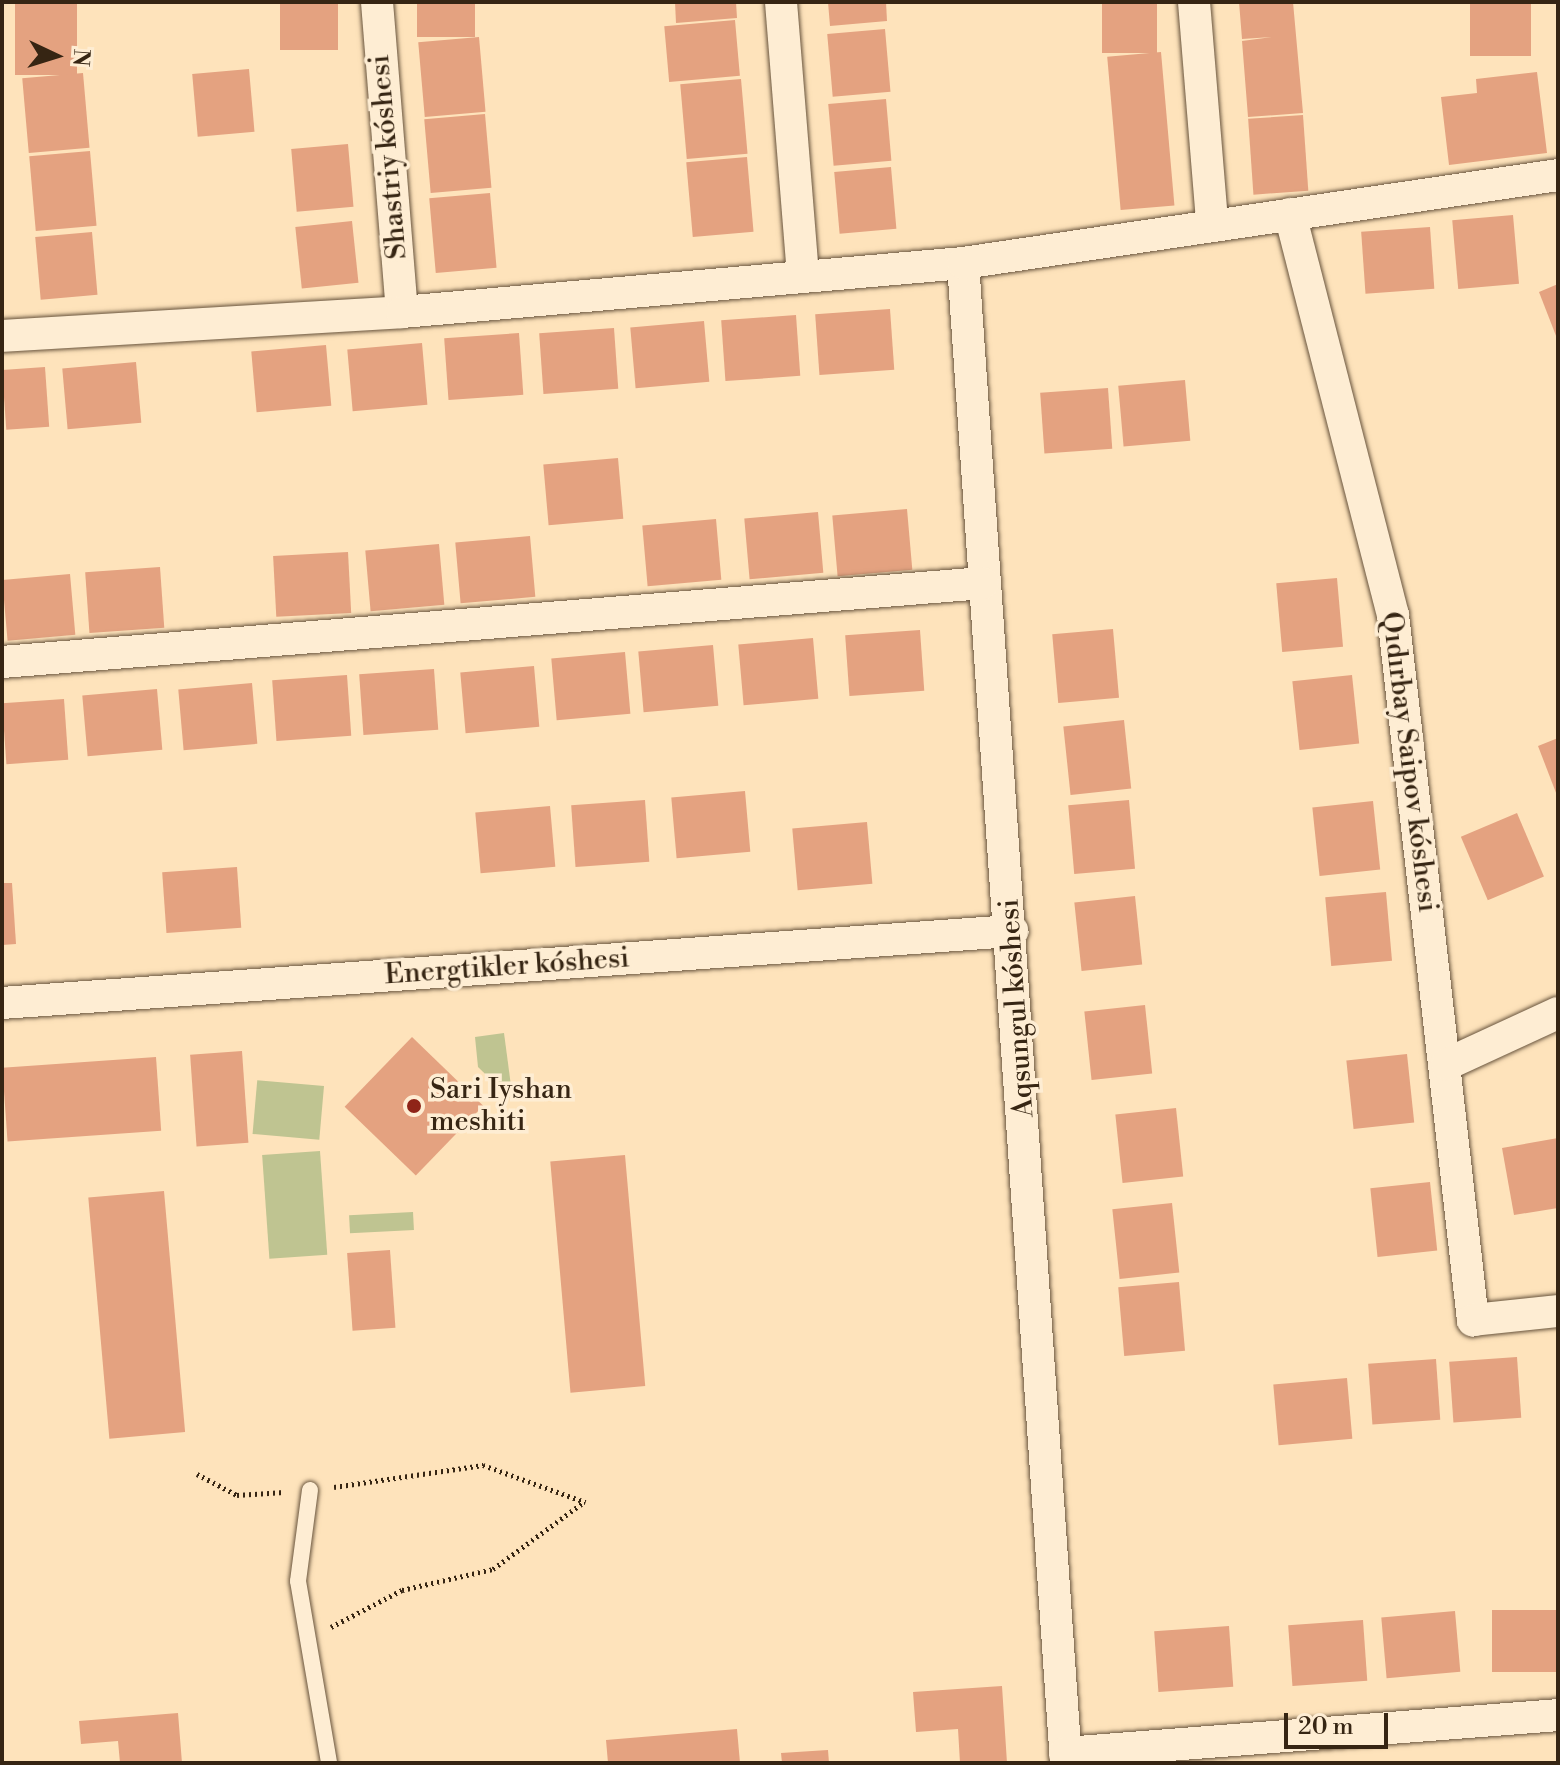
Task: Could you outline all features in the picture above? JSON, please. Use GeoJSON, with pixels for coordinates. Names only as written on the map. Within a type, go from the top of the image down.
{"type":"FeatureCollection","features":[{"type":"Feature","properties":{"kind":"street","name":"Shastriy kóshesi"},"geometry":{"type":"LineString","coordinates":[[377,2],[402,312]]}},
{"type":"Feature","properties":{"kind":"street"},"geometry":{"type":"LineString","coordinates":[[781,2],[803,273]]}},
{"type":"Feature","properties":{"kind":"street"},"geometry":{"type":"LineString","coordinates":[[1194,2],[1212,222]]}},
{"type":"Feature","properties":{"kind":"street"},"geometry":{"type":"LineString","coordinates":[[2,330],[402,312],[803,273],[963,263],[1212,222],[1290,214],[1558,175]]}},
{"type":"Feature","properties":{"kind":"street","name":"Qıdırbay Saipov kóshesi"},"geometry":{"type":"LineString","coordinates":[[1290,214],[1393,615],[1447,1064],[1473,1320],[1558,1311]]}},
{"type":"Feature","properties":{"kind":"street","name":"Aqsungul kóshesi"},"geometry":{"type":"LineString","coordinates":[[963,263],[983,583],[1012,931],[1066,1758]]}},
{"type":"Feature","properties":{"kind":"street"},"geometry":{"type":"LineString","coordinates":[[2,662],[983,583]]}},
{"type":"Feature","properties":{"kind":"street","name":"Energtikler kóshesi"},"geometry":{"type":"LineString","coordinates":[[2,1003],[1012,931]]}},
{"type":"Feature","properties":{"kind":"street"},"geometry":{"type":"LineString","coordinates":[[1447,1064],[1558,1013]]}},
{"type":"Feature","properties":{"kind":"street"},"geometry":{"type":"LineString","coordinates":[[1066,1758],[1558,1715]]}},
{"type":"Feature","properties":{"kind":"lane"},"geometry":{"type":"LineString","coordinates":[[310,1490],[298,1581],[329,1763]]}},
{"type":"Feature","properties":{"kind":"path"},"geometry":{"type":"LineString","coordinates":[[197,1474],[237,1495],[310,1490],[483,1465],[585,1502],[493,1569],[402,1590],[307,1640]]}},
{"type":"Feature","properties":{"kind":"green space"},"geometry":{"type":"Polygon","coordinates":[[[504,1033],[513,1101],[478,1067],[475,1037],[504,1033]]]}},
{"type":"Feature","properties":{"kind":"green space"},"geometry":{"type":"Polygon","coordinates":[[[257,1080],[324,1086],[319,1140],[253,1134],[257,1080]]]}},
{"type":"Feature","properties":{"kind":"green space"},"geometry":{"type":"Polygon","coordinates":[[[320,1151],[327,1255],[269,1259],[262,1155],[320,1151]]]}},
{"type":"Feature","properties":{"kind":"green space"},"geometry":{"type":"Polygon","coordinates":[[[413,1212],[414,1230],[350,1233],[349,1215],[413,1212]]]}},
{"type":"Feature","properties":{"kind":"building"},"geometry":{"type":"Polygon","coordinates":[[[15,2],[77,2],[77,75],[15,75],[15,2]]]}},
{"type":"Feature","properties":{"kind":"building"},"geometry":{"type":"Polygon","coordinates":[[[280,2],[338,2],[338,50],[280,50],[280,2]]]}},
{"type":"Feature","properties":{"kind":"building"},"geometry":{"type":"Polygon","coordinates":[[[417,2],[475,2],[475,37],[417,37],[417,2]]]}},
{"type":"Feature","properties":{"kind":"building"},"geometry":{"type":"Polygon","coordinates":[[[675,2],[736,2],[737,18],[676,23],[675,2]]]}},
{"type":"Feature","properties":{"kind":"building"},"geometry":{"type":"Polygon","coordinates":[[[828,2],[886,2],[887,21],[830,26],[828,2]]]}},
{"type":"Feature","properties":{"kind":"building"},"geometry":{"type":"Polygon","coordinates":[[[1102,2],[1157,2],[1157,53],[1102,53],[1102,2]]]}},
{"type":"Feature","properties":{"kind":"building"},"geometry":{"type":"Polygon","coordinates":[[[1239,2],[1293,2],[1303,113],[1248,117],[1242,41],[1272,37],[1242,39],[1239,2]]]}},
{"type":"Feature","properties":{"kind":"building"},"geometry":{"type":"Polygon","coordinates":[[[1470,2],[1531,2],[1531,56],[1470,56],[1470,2]]]}},
{"type":"Feature","properties":{"kind":"building"},"geometry":{"type":"Polygon","coordinates":[[[735,20],[740,76],[669,82],[664,26],[735,20]]]}},
{"type":"Feature","properties":{"kind":"building"},"geometry":{"type":"Polygon","coordinates":[[[885,29],[890,92],[833,97],[827,34],[885,29]]]}},
{"type":"Feature","properties":{"kind":"building"},"geometry":{"type":"Polygon","coordinates":[[[479,37],[486,112],[425,117],[418,42],[479,37]]]}},
{"type":"Feature","properties":{"kind":"building"},"geometry":{"type":"Polygon","coordinates":[[[1161,52],[1174,205],[1121,210],[1107,57],[1161,52]]]}},
{"type":"Feature","properties":{"kind":"building"},"geometry":{"type":"Polygon","coordinates":[[[249,69],[254,132],[198,137],[192,74],[249,69]]]}},
{"type":"Feature","properties":{"kind":"building"},"geometry":{"type":"Polygon","coordinates":[[[1537,72],[1547,153],[1449,165],[1441,97],[1477,93],[1476,79],[1537,72]]]}},
{"type":"Feature","properties":{"kind":"building"},"geometry":{"type":"Polygon","coordinates":[[[83,73],[90,148],[29,153],[22,78],[83,73]]]}},
{"type":"Feature","properties":{"kind":"building"},"geometry":{"type":"Polygon","coordinates":[[[741,79],[748,154],[687,159],[680,84],[741,79]]]}},
{"type":"Feature","properties":{"kind":"building"},"geometry":{"type":"Polygon","coordinates":[[[886,99],[891,161],[834,166],[828,104],[886,99]]]}},
{"type":"Feature","properties":{"kind":"building"},"geometry":{"type":"Polygon","coordinates":[[[485,114],[491,188],[431,193],[424,119],[485,114]]]}},
{"type":"Feature","properties":{"kind":"building"},"geometry":{"type":"Polygon","coordinates":[[[1303,115],[1308,191],[1253,195],[1248,119],[1303,115]]]}},
{"type":"Feature","properties":{"kind":"building"},"geometry":{"type":"Polygon","coordinates":[[[348,144],[353,207],[297,212],[291,149],[348,144]]]}},
{"type":"Feature","properties":{"kind":"building"},"geometry":{"type":"Polygon","coordinates":[[[90,151],[97,226],[36,231],[29,156],[90,151]]]}},
{"type":"Feature","properties":{"kind":"building"},"geometry":{"type":"Polygon","coordinates":[[[747,157],[754,232],[693,237],[686,162],[747,157]]]}},
{"type":"Feature","properties":{"kind":"building"},"geometry":{"type":"Polygon","coordinates":[[[891,167],[896,229],[840,234],[834,172],[891,167]]]}},
{"type":"Feature","properties":{"kind":"building"},"geometry":{"type":"Polygon","coordinates":[[[490,193],[497,268],[436,273],[429,198],[490,193]]]}},
{"type":"Feature","properties":{"kind":"building"},"geometry":{"type":"Polygon","coordinates":[[[1513,215],[1519,284],[1458,289],[1452,220],[1513,215]]]}},
{"type":"Feature","properties":{"kind":"building"},"geometry":{"type":"Polygon","coordinates":[[[352,221],[358,283],[302,289],[295,227],[352,221]]]}},
{"type":"Feature","properties":{"kind":"building"},"geometry":{"type":"Polygon","coordinates":[[[1430,227],[1434,289],[1365,294],[1361,232],[1430,227]]]}},
{"type":"Feature","properties":{"kind":"building"},"geometry":{"type":"Polygon","coordinates":[[[92,232],[97,295],[41,300],[35,237],[92,232]]]}},
{"type":"Feature","properties":{"kind":"building"},"geometry":{"type":"Polygon","coordinates":[[[1558,284],[1558,341],[1539,292],[1558,284]]]}},
{"type":"Feature","properties":{"kind":"building"},"geometry":{"type":"Polygon","coordinates":[[[890,309],[894,370],[819,375],[815,314],[890,309]]]}},
{"type":"Feature","properties":{"kind":"building"},"geometry":{"type":"Polygon","coordinates":[[[796,315],[800,376],[725,381],[721,320],[796,315]]]}},
{"type":"Feature","properties":{"kind":"building"},"geometry":{"type":"Polygon","coordinates":[[[704,321],[709,382],[636,388],[630,327],[704,321]]]}},
{"type":"Feature","properties":{"kind":"building"},"geometry":{"type":"Polygon","coordinates":[[[614,328],[618,389],[543,394],[539,333],[614,328]]]}},
{"type":"Feature","properties":{"kind":"building"},"geometry":{"type":"Polygon","coordinates":[[[519,333],[523,395],[449,400],[444,338],[519,333]]]}},
{"type":"Feature","properties":{"kind":"building"},"geometry":{"type":"Polygon","coordinates":[[[422,343],[427,405],[353,411],[347,350],[422,343]]]}},
{"type":"Feature","properties":{"kind":"building"},"geometry":{"type":"Polygon","coordinates":[[[326,345],[331,406],[257,412],[251,352],[326,345]]]}},
{"type":"Feature","properties":{"kind":"building"},"geometry":{"type":"Polygon","coordinates":[[[136,362],[141,423],[68,429],[62,368],[136,362]]]}},
{"type":"Feature","properties":{"kind":"building"},"geometry":{"type":"Polygon","coordinates":[[[45,367],[49,427],[6,430],[2,370],[45,367]]]}},
{"type":"Feature","properties":{"kind":"building"},"geometry":{"type":"Polygon","coordinates":[[[1185,380],[1190,441],[1124,447],[1118,386],[1185,380]]]}},
{"type":"Feature","properties":{"kind":"building"},"geometry":{"type":"Polygon","coordinates":[[[1108,388],[1112,449],[1044,454],[1040,393],[1108,388]]]}},
{"type":"Feature","properties":{"kind":"building"},"geometry":{"type":"Polygon","coordinates":[[[618,458],[623,519],[549,525],[543,465],[618,458]]]}},
{"type":"Feature","properties":{"kind":"building"},"geometry":{"type":"Polygon","coordinates":[[[907,509],[912,570],[838,576],[832,516],[907,509]]]}},
{"type":"Feature","properties":{"kind":"building"},"geometry":{"type":"Polygon","coordinates":[[[818,512],[823,573],[750,579],[744,518],[818,512]]]}},
{"type":"Feature","properties":{"kind":"building"},"geometry":{"type":"Polygon","coordinates":[[[716,519],[721,580],[648,586],[642,525],[716,519]]]}},
{"type":"Feature","properties":{"kind":"building"},"geometry":{"type":"Polygon","coordinates":[[[530,536],[535,597],[461,603],[455,543],[530,536]]]}},
{"type":"Feature","properties":{"kind":"building"},"geometry":{"type":"Polygon","coordinates":[[[439,544],[444,605],[371,611],[365,550],[439,544]]]}},
{"type":"Feature","properties":{"kind":"building"},"geometry":{"type":"Polygon","coordinates":[[[348,552],[351,613],[276,617],[273,556],[348,552]]]}},
{"type":"Feature","properties":{"kind":"building"},"geometry":{"type":"Polygon","coordinates":[[[160,567],[164,628],[89,633],[85,572],[160,567]]]}},
{"type":"Feature","properties":{"kind":"building"},"geometry":{"type":"Polygon","coordinates":[[[70,574],[75,635],[8,641],[2,580],[70,574]]]}},
{"type":"Feature","properties":{"kind":"building"},"geometry":{"type":"Polygon","coordinates":[[[1337,578],[1343,647],[1282,652],[1276,583],[1337,578]]]}},
{"type":"Feature","properties":{"kind":"building"},"geometry":{"type":"Polygon","coordinates":[[[1113,629],[1119,698],[1058,703],[1052,634],[1113,629]]]}},
{"type":"Feature","properties":{"kind":"building"},"geometry":{"type":"Polygon","coordinates":[[[920,630],[924,691],[849,696],[845,635],[920,630]]]}},
{"type":"Feature","properties":{"kind":"building"},"geometry":{"type":"Polygon","coordinates":[[[813,638],[818,699],[744,705],[738,645],[813,638]]]}},
{"type":"Feature","properties":{"kind":"building"},"geometry":{"type":"Polygon","coordinates":[[[713,645],[718,706],[644,712],[638,652],[713,645]]]}},
{"type":"Feature","properties":{"kind":"building"},"geometry":{"type":"Polygon","coordinates":[[[625,652],[630,714],[557,720],[551,658],[625,652]]]}},
{"type":"Feature","properties":{"kind":"building"},"geometry":{"type":"Polygon","coordinates":[[[534,666],[539,727],[466,733],[460,672],[534,666]]]}},
{"type":"Feature","properties":{"kind":"building"},"geometry":{"type":"Polygon","coordinates":[[[434,669],[438,730],[363,735],[359,674],[434,669]]]}},
{"type":"Feature","properties":{"kind":"building"},"geometry":{"type":"Polygon","coordinates":[[[347,675],[351,736],[276,741],[272,680],[347,675]]]}},
{"type":"Feature","properties":{"kind":"building"},"geometry":{"type":"Polygon","coordinates":[[[1352,675],[1359,744],[1300,750],[1292,681],[1352,675]]]}},
{"type":"Feature","properties":{"kind":"building"},"geometry":{"type":"Polygon","coordinates":[[[252,683],[257,744],[184,750],[178,689],[252,683]]]}},
{"type":"Feature","properties":{"kind":"building"},"geometry":{"type":"Polygon","coordinates":[[[157,689],[162,750],[88,756],[82,696],[157,689]]]}},
{"type":"Feature","properties":{"kind":"building"},"geometry":{"type":"Polygon","coordinates":[[[64,699],[68,760],[6,764],[2,703],[64,699]]]}},
{"type":"Feature","properties":{"kind":"building"},"geometry":{"type":"Polygon","coordinates":[[[1124,720],[1131,789],[1071,795],[1063,726],[1124,720]]]}},
{"type":"Feature","properties":{"kind":"building"},"geometry":{"type":"Polygon","coordinates":[[[1558,738],[1558,798],[1538,746],[1558,738]]]}},
{"type":"Feature","properties":{"kind":"building"},"geometry":{"type":"Polygon","coordinates":[[[745,791],[750,852],[677,858],[671,797],[745,791]]]}},
{"type":"Feature","properties":{"kind":"building"},"geometry":{"type":"Polygon","coordinates":[[[645,800],[649,862],[576,867],[571,805],[645,800]]]}},
{"type":"Feature","properties":{"kind":"building"},"geometry":{"type":"Polygon","coordinates":[[[1129,800],[1135,869],[1074,874],[1068,805],[1129,800]]]}},
{"type":"Feature","properties":{"kind":"building"},"geometry":{"type":"Polygon","coordinates":[[[1373,801],[1380,870],[1320,876],[1312,807],[1373,801]]]}},
{"type":"Feature","properties":{"kind":"building"},"geometry":{"type":"Polygon","coordinates":[[[550,806],[555,867],[481,873],[475,813],[550,806]]]}},
{"type":"Feature","properties":{"kind":"building"},"geometry":{"type":"Polygon","coordinates":[[[1517,813],[1544,877],[1488,900],[1461,837],[1517,813]]]}},
{"type":"Feature","properties":{"kind":"building"},"geometry":{"type":"Polygon","coordinates":[[[867,822],[872,884],[798,890],[792,829],[867,822]]]}},
{"type":"Feature","properties":{"kind":"building"},"geometry":{"type":"Polygon","coordinates":[[[237,867],[241,928],[166,933],[162,872],[237,867]]]}},
{"type":"Feature","properties":{"kind":"building"},"geometry":{"type":"Polygon","coordinates":[[[2,883],[12,883],[16,944],[2,945],[2,883]]]}},
{"type":"Feature","properties":{"kind":"building"},"geometry":{"type":"Polygon","coordinates":[[[1386,892],[1392,961],[1331,966],[1325,897],[1386,892]]]}},
{"type":"Feature","properties":{"kind":"building"},"geometry":{"type":"Polygon","coordinates":[[[1135,896],[1142,965],[1082,971],[1074,902],[1135,896]]]}},
{"type":"Feature","properties":{"kind":"building"},"geometry":{"type":"Polygon","coordinates":[[[1145,1005],[1152,1074],[1092,1080],[1084,1011],[1145,1005]]]}},
{"type":"Feature","properties":{"kind":"building","name":"Sari Iyshan meshiti"},"geometry":{"type":"Polygon","coordinates":[[[412,1037],[483,1106],[416,1176],[345,1107],[412,1037]]]}},
{"type":"Feature","properties":{"kind":"building"},"geometry":{"type":"Polygon","coordinates":[[[242,1051],[248,1143],[197,1146],[190,1055],[242,1051]]]}},
{"type":"Feature","properties":{"kind":"building"},"geometry":{"type":"Polygon","coordinates":[[[1407,1054],[1414,1123],[1354,1129],[1346,1060],[1407,1054]]]}},
{"type":"Feature","properties":{"kind":"building"},"geometry":{"type":"Polygon","coordinates":[[[156,1057],[161,1131],[8,1142],[2,1068],[156,1057]]]}},
{"type":"Feature","properties":{"kind":"building"},"geometry":{"type":"Polygon","coordinates":[[[1176,1108],[1183,1177],[1123,1183],[1115,1114],[1176,1108]]]}},
{"type":"Feature","properties":{"kind":"building"},"geometry":{"type":"Polygon","coordinates":[[[1558,1138],[1558,1208],[1514,1215],[1502,1148],[1558,1138]]]}},
{"type":"Feature","properties":{"kind":"building"},"geometry":{"type":"Polygon","coordinates":[[[625,1155],[645,1386],[571,1393],[550,1162],[625,1155]]]}},
{"type":"Feature","properties":{"kind":"building"},"geometry":{"type":"Polygon","coordinates":[[[1430,1182],[1437,1251],[1378,1257],[1370,1188],[1430,1182]]]}},
{"type":"Feature","properties":{"kind":"building"},"geometry":{"type":"Polygon","coordinates":[[[164,1191],[185,1432],[109,1439],[88,1198],[164,1191]]]}},
{"type":"Feature","properties":{"kind":"building"},"geometry":{"type":"Polygon","coordinates":[[[1172,1203],[1179,1273],[1120,1279],[1112,1209],[1172,1203]]]}},
{"type":"Feature","properties":{"kind":"building"},"geometry":{"type":"Polygon","coordinates":[[[390,1250],[395,1328],[353,1331],[347,1253],[390,1250]]]}},
{"type":"Feature","properties":{"kind":"building"},"geometry":{"type":"Polygon","coordinates":[[[1179,1282],[1185,1351],[1124,1356],[1118,1287],[1179,1282]]]}},
{"type":"Feature","properties":{"kind":"building"},"geometry":{"type":"Polygon","coordinates":[[[1517,1357],[1521,1418],[1453,1423],[1449,1362],[1517,1357]]]}},
{"type":"Feature","properties":{"kind":"building"},"geometry":{"type":"Polygon","coordinates":[[[1436,1359],[1440,1420],[1372,1425],[1368,1364],[1436,1359]]]}},
{"type":"Feature","properties":{"kind":"building"},"geometry":{"type":"Polygon","coordinates":[[[1347,1378],[1352,1439],[1279,1445],[1273,1384],[1347,1378]]]}},
{"type":"Feature","properties":{"kind":"building"},"geometry":{"type":"Polygon","coordinates":[[[1492,1610],[1558,1610],[1558,1672],[1492,1672],[1492,1610]]]}},
{"type":"Feature","properties":{"kind":"building"},"geometry":{"type":"Polygon","coordinates":[[[1455,1611],[1460,1672],[1387,1678],[1381,1617],[1455,1611]]]}},
{"type":"Feature","properties":{"kind":"building"},"geometry":{"type":"Polygon","coordinates":[[[1363,1620],[1367,1681],[1292,1686],[1288,1625],[1363,1620]]]}},
{"type":"Feature","properties":{"kind":"building"},"geometry":{"type":"Polygon","coordinates":[[[1229,1626],[1233,1687],[1158,1692],[1154,1631],[1229,1626]]]}},
{"type":"Feature","properties":{"kind":"building"},"geometry":{"type":"Polygon","coordinates":[[[1002,1686],[1007,1763],[960,1763],[958,1729],[916,1732],[913,1692],[1002,1686]]]}},
{"type":"Feature","properties":{"kind":"building"},"geometry":{"type":"Polygon","coordinates":[[[178,1713],[182,1763],[120,1763],[118,1741],[81,1744],[79,1721],[178,1713]]]}},
{"type":"Feature","properties":{"kind":"building"},"geometry":{"type":"Polygon","coordinates":[[[737,1729],[740,1763],[608,1763],[606,1740],[737,1729]]]}},
{"type":"Feature","properties":{"kind":"building"},"geometry":{"type":"Polygon","coordinates":[[[828,1750],[829,1763],[782,1763],[781,1753],[828,1750]]]}},
{"type":"Feature","properties":{"kind":"place","name":"Sari Iyshan meshiti"},"geometry":{"type":"Point","coordinates":[414,1106]}}]}
